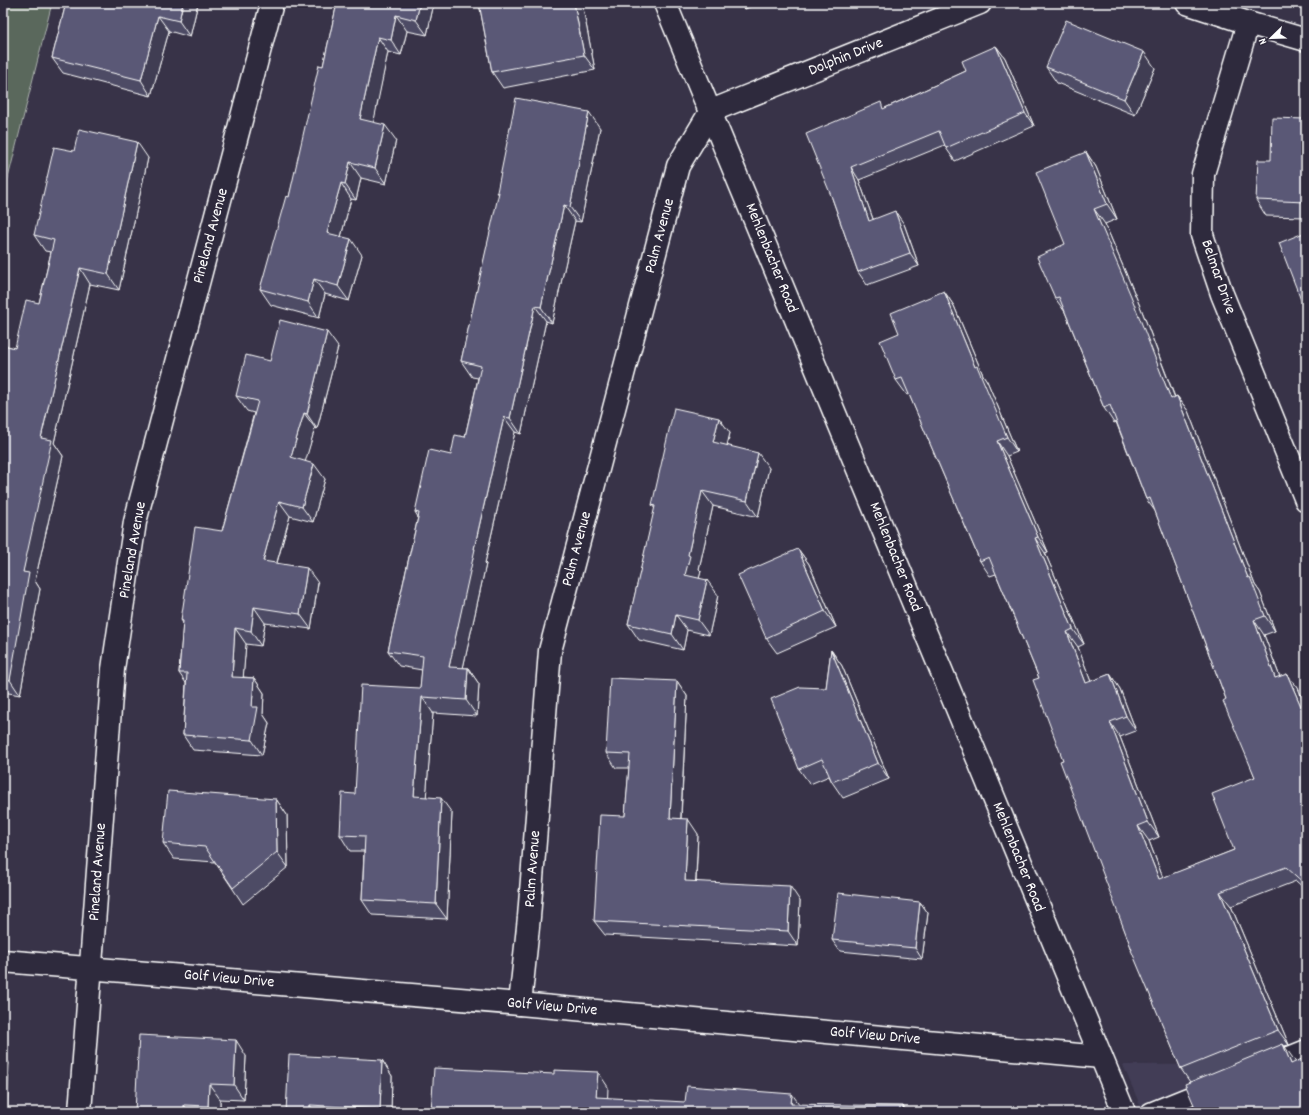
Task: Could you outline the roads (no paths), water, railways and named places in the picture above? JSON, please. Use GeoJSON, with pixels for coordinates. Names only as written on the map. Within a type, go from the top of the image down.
{"type":"FeatureCollection","features":[{"type":"Feature","properties":{"kind":"street","name":"Pineland Avenue"},"geometry":{"type":"LineString","coordinates":[[80,1112],[113,669],[135,522],[272,3]]}},
{"type":"Feature","properties":{"kind":"street","name":"Mehlenbacher Road"},"geometry":{"type":"LineString","coordinates":[[665,3],[711,111],[1124,1112]]}},
{"type":"Feature","properties":{"kind":"street","name":"Dolphin Drive"},"geometry":{"type":"LineString","coordinates":[[711,111],[980,3]]}},
{"type":"Feature","properties":{"kind":"street"},"geometry":{"type":"LineString","coordinates":[[1187,3],[1248,24],[1306,40]]}},
{"type":"Feature","properties":{"kind":"street","name":"Belmar Drive"},"geometry":{"type":"LineString","coordinates":[[1248,24],[1203,174],[1202,235],[1222,294],[1306,500]]}},
{"type":"Feature","properties":{"kind":"street","name":"Palm Avenue"},"geometry":{"type":"LineString","coordinates":[[520,1004],[529,917],[550,651],[678,166],[711,111]]}},
{"type":"Feature","properties":{"kind":"street","name":"Golf View Drive"},"geometry":{"type":"LineString","coordinates":[[3,961],[520,1004],[1101,1057]]}},
{"type":"Feature","properties":{"kind":"lane"},"geometry":{"type":"LineString","coordinates":[[1256,1069],[1306,1049]]}},
{"type":"Feature","properties":{"kind":"lane"},"geometry":{"type":"LineString","coordinates":[[1150,1112],[1228,1080]]}}]}
